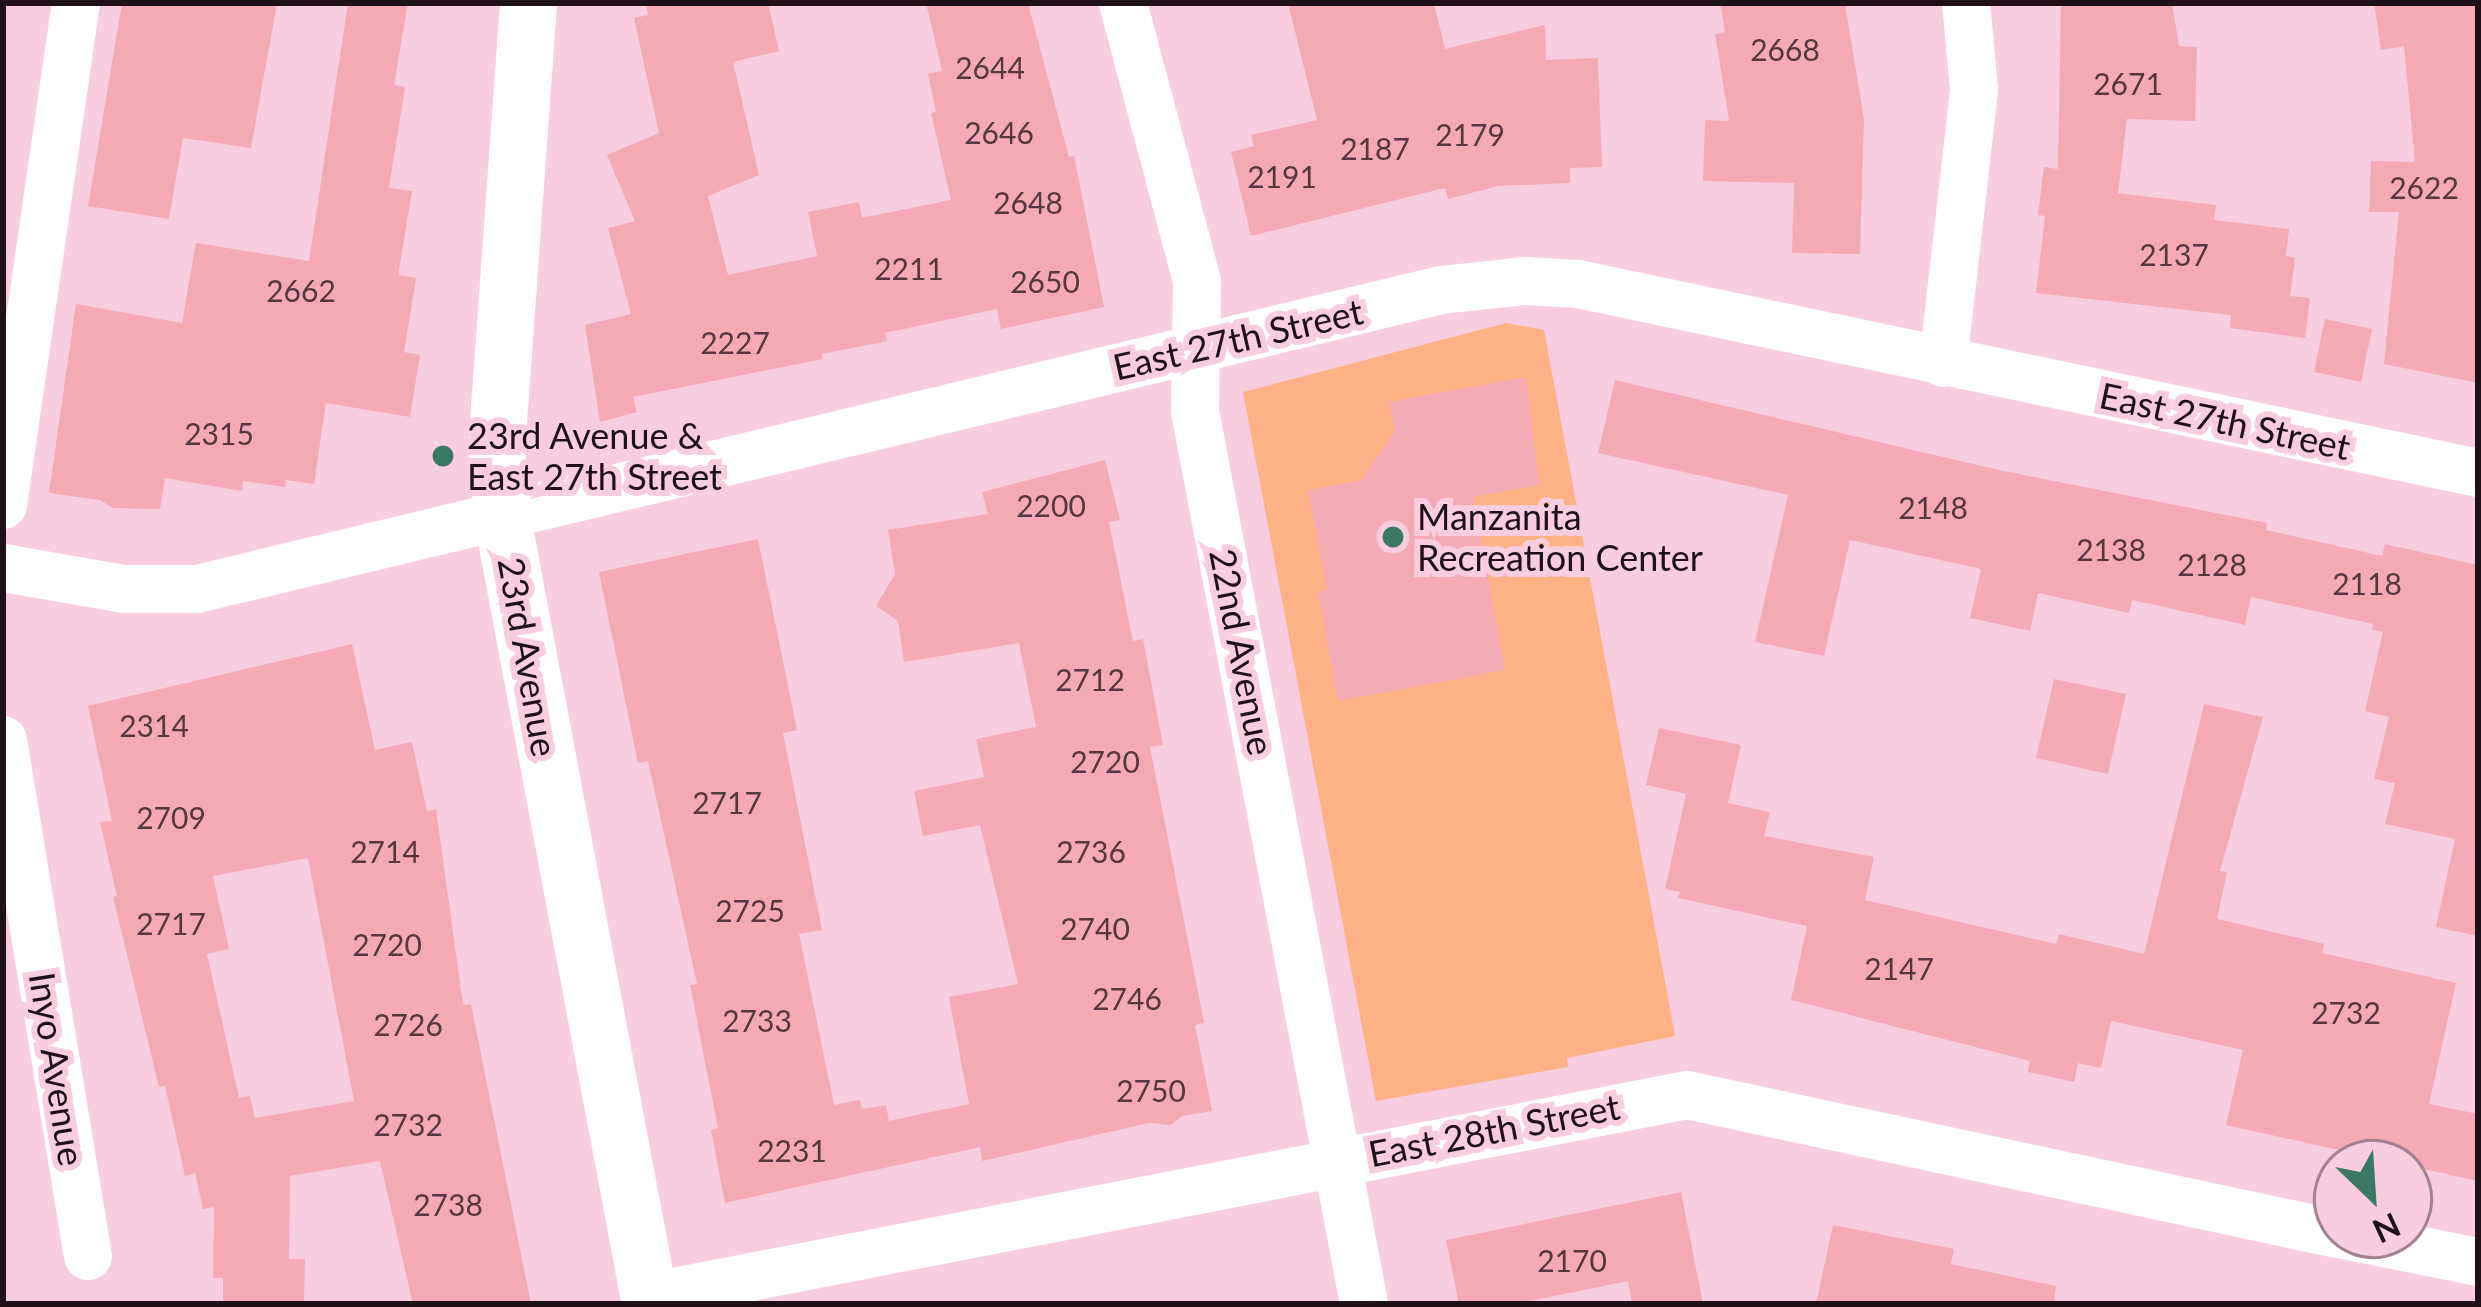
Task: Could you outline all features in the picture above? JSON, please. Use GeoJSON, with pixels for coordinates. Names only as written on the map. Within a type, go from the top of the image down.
{"type":"FeatureCollection","features":[{"type":"Feature","properties":{"kind":"street"},"geometry":{"type":"LineString","coordinates":[[3,505],[76,3]]}},
{"type":"Feature","properties":{"kind":"street","name":"23rd Avenue"},"geometry":{"type":"LineString","coordinates":[[528,3],[496,449],[502,518],[649,1300]]}},
{"type":"Feature","properties":{"kind":"street","name":"22nd Avenue"},"geometry":{"type":"LineString","coordinates":[[1123,3],[1196,282],[1195,411],[1364,1304]]}},
{"type":"Feature","properties":{"kind":"street"},"geometry":{"type":"LineString","coordinates":[[1943,363],[1974,88],[1966,3]]}},
{"type":"Feature","properties":{"kind":"street","name":"East 27th Street"},"geometry":{"type":"LineString","coordinates":[[3,568],[123,589],[197,589],[1441,290],[1525,280],[1578,284],[2478,473]]}},
{"type":"Feature","properties":{"kind":"street","name":"Inyo Avenue"},"geometry":{"type":"LineString","coordinates":[[3,740],[88,1256]]}},
{"type":"Feature","properties":{"kind":"street","name":"East 28th Street"},"geometry":{"type":"LineString","coordinates":[[649,1300],[1687,1094],[2313,1228]]}},
{"type":"Feature","properties":{"kind":"street","name":"East 28th Street"},"geometry":{"type":"LineString","coordinates":[[2433,1253],[2478,1262]]}},
{"type":"Feature","properties":{"kind":"shaded area"},"geometry":{"type":"Polygon","coordinates":[[[1506,323],[1544,330],[1675,1036],[1567,1058],[1568,1067],[1376,1101],[1243,392],[1506,323]]]}},
{"type":"Feature","properties":{"kind":"building"},"geometry":{"type":"Polygon","coordinates":[[[122,3],[277,3],[251,148],[183,138],[169,219],[88,206],[122,3]]]}},
{"type":"Feature","properties":{"kind":"building"},"geometry":{"type":"Polygon","coordinates":[[[348,3],[408,3],[394,85],[405,87],[389,188],[412,191],[398,275],[416,278],[404,352],[420,355],[410,417],[326,403],[314,484],[286,480],[285,487],[243,481],[242,491],[165,478],[160,509],[113,508],[100,500],[49,493],[76,304],[182,323],[196,243],[309,261],[348,3]]]}},
{"type":"Feature","properties":{"kind":"building"},"geometry":{"type":"Polygon","coordinates":[[[646,3],[768,3],[779,51],[733,62],[759,175],[708,196],[728,275],[817,256],[808,212],[859,202],[862,218],[951,200],[931,113],[936,112],[928,74],[942,71],[926,3],[1028,3],[1069,157],[1074,156],[1104,307],[1001,329],[997,309],[885,333],[887,341],[822,354],[823,359],[633,397],[637,412],[600,422],[585,325],[631,314],[608,228],[635,221],[607,155],[659,133],[634,18],[648,15],[646,3]]]}},
{"type":"Feature","properties":{"kind":"building"},"geometry":{"type":"Polygon","coordinates":[[[1288,3],[1434,3],[1445,49],[1545,25],[1546,60],[1598,58],[1602,167],[1570,168],[1570,183],[1498,186],[1448,199],[1445,188],[1251,236],[1231,152],[1254,146],[1251,135],[1317,120],[1288,3]]]}},
{"type":"Feature","properties":{"kind":"building"},"geometry":{"type":"Polygon","coordinates":[[[1720,3],[1845,3],[1864,119],[1860,254],[1792,253],[1794,183],[1703,181],[1705,120],[1729,121],[1715,34],[1725,32],[1720,3]]]}},
{"type":"Feature","properties":{"kind":"building"},"geometry":{"type":"Polygon","coordinates":[[[2061,3],[2172,3],[2179,46],[2197,47],[2195,121],[2127,119],[2118,193],[2216,205],[2214,220],[2289,229],[2286,256],[2295,258],[2290,296],[2310,298],[2305,338],[2230,328],[2231,315],[2036,293],[2045,216],[2038,215],[2044,167],[2058,169],[2061,3]]]}},
{"type":"Feature","properties":{"kind":"building"},"geometry":{"type":"Polygon","coordinates":[[[2374,3],[2478,3],[2478,383],[2384,364],[2399,212],[2369,212],[2371,161],[2415,162],[2404,46],[2381,50],[2374,3]]]}},
{"type":"Feature","properties":{"kind":"building"},"geometry":{"type":"Polygon","coordinates":[[[2325,319],[2372,329],[2361,382],[2314,372],[2325,319]]]}},
{"type":"Feature","properties":{"kind":"building","name":"Manzanita Recreation Center"},"geometry":{"type":"Polygon","coordinates":[[[1526,377],[1539,485],[1473,497],[1505,670],[1338,701],[1318,592],[1327,590],[1308,490],[1360,481],[1395,431],[1389,402],[1526,377]]]}},
{"type":"Feature","properties":{"kind":"building"},"geometry":{"type":"Polygon","coordinates":[[[1615,380],[2003,471],[2267,523],[2266,530],[2382,556],[2385,544],[2478,565],[2478,936],[2436,927],[2455,839],[2385,824],[2395,783],[2374,779],[2389,717],[2365,711],[2383,632],[2372,630],[2373,624],[2251,597],[2245,625],[2132,600],[2129,613],[2038,593],[2030,631],[1970,618],[1981,569],[1850,540],[1824,656],[1755,642],[1788,495],[1598,453],[1615,380]]]}},
{"type":"Feature","properties":{"kind":"building"},"geometry":{"type":"Polygon","coordinates":[[[1105,460],[1120,520],[1109,522],[1133,641],[1143,639],[1163,745],[1150,747],[1204,1023],[1195,1025],[1212,1111],[1182,1116],[1171,1125],[1149,1123],[982,1161],[980,1147],[725,1203],[711,1130],[718,1128],[690,985],[697,984],[648,761],[638,763],[599,572],[758,539],[797,730],[783,733],[822,930],[799,934],[834,1105],[860,1100],[862,1109],[886,1105],[889,1121],[969,1104],[949,997],[1018,984],[980,825],[923,836],[914,791],[984,777],[976,739],[1036,727],[1019,643],[904,662],[898,621],[876,606],[895,574],[888,530],[988,514],[982,492],[1105,460]]]}},
{"type":"Feature","properties":{"kind":"building"},"geometry":{"type":"Polygon","coordinates":[[[352,644],[375,750],[412,742],[427,811],[436,809],[463,1005],[471,1004],[531,1304],[413,1304],[380,1161],[290,1176],[289,1259],[305,1259],[304,1304],[223,1304],[223,1278],[213,1278],[214,1207],[203,1209],[195,1173],[185,1176],[113,897],[117,896],[100,822],[112,821],[88,706],[352,644]],[[308,858],[213,876],[229,949],[207,954],[239,1098],[250,1096],[255,1118],[354,1101],[308,858]]]}},
{"type":"Feature","properties":{"kind":"building"},"geometry":{"type":"Polygon","coordinates":[[[2054,679],[2126,694],[2108,774],[2036,758],[2054,679]]]}},
{"type":"Feature","properties":{"kind":"building"},"geometry":{"type":"Polygon","coordinates":[[[2204,704],[2263,717],[2220,871],[2227,872],[2217,919],[2324,944],[2322,953],[2456,983],[2429,1104],[2478,1114],[2478,1181],[2433,1171],[2433,1139],[2313,1139],[2313,1144],[2226,1125],[2243,1050],[2111,1021],[2101,1068],[2078,1063],[2074,1082],[2028,1072],[2030,1061],[1791,1000],[1807,926],[1678,898],[1680,892],[1665,889],[1686,794],[1646,785],[1659,728],[1741,745],[1728,803],[1770,812],[1764,836],[1874,857],[1865,900],[2056,944],[2059,934],[2144,954],[2204,704]]]}},
{"type":"Feature","properties":{"kind":"building"},"geometry":{"type":"Polygon","coordinates":[[[1681,1192],[1703,1304],[1632,1304],[1628,1281],[1516,1304],[1459,1304],[1446,1240],[1681,1192]]]}},
{"type":"Feature","properties":{"kind":"building"},"geometry":{"type":"Polygon","coordinates":[[[1833,1225],[1954,1249],[1951,1264],[2056,1286],[2054,1304],[1816,1304],[1833,1225]]]}},
{"type":"Feature","properties":{"kind":"place","name":"23rd Avenue & East 27th Street"},"geometry":{"type":"Point","coordinates":[443,456]}},
{"type":"Feature","properties":{"kind":"place","name":"Manzanita Recreation Center"},"geometry":{"type":"Point","coordinates":[1393,537]}}]}
